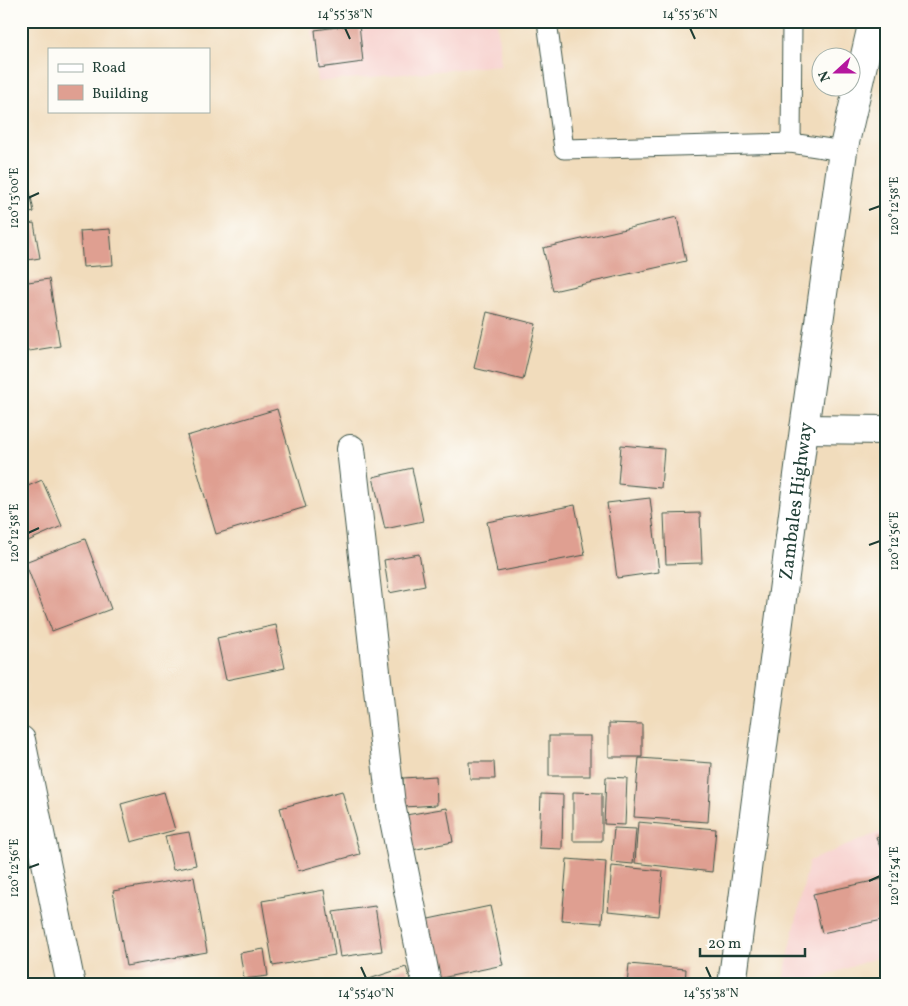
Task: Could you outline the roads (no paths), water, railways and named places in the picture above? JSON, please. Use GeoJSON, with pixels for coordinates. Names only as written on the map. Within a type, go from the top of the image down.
{"type":"FeatureCollection","features":[{"type":"Feature","properties":{"kind":"main road","name":"Zambales Highway"},"geometry":{"type":"LineString","coordinates":[[732,985],[804,429],[843,151],[873,21]]}},
{"type":"Feature","properties":{"kind":"main road"},"geometry":{"type":"LineString","coordinates":[[804,429],[887,430]]}},
{"type":"Feature","properties":{"kind":"main road"},"geometry":{"type":"LineString","coordinates":[[350,450],[391,805],[427,985]]}},
{"type":"Feature","properties":{"kind":"main road"},"geometry":{"type":"LineString","coordinates":[[21,740],[71,985]]}},
{"type":"Feature","properties":{"kind":"lane"},"geometry":{"type":"LineString","coordinates":[[547,21],[564,149],[791,143],[843,151]]}},
{"type":"Feature","properties":{"kind":"lane"},"geometry":{"type":"LineString","coordinates":[[791,143],[792,21]]}}]}
